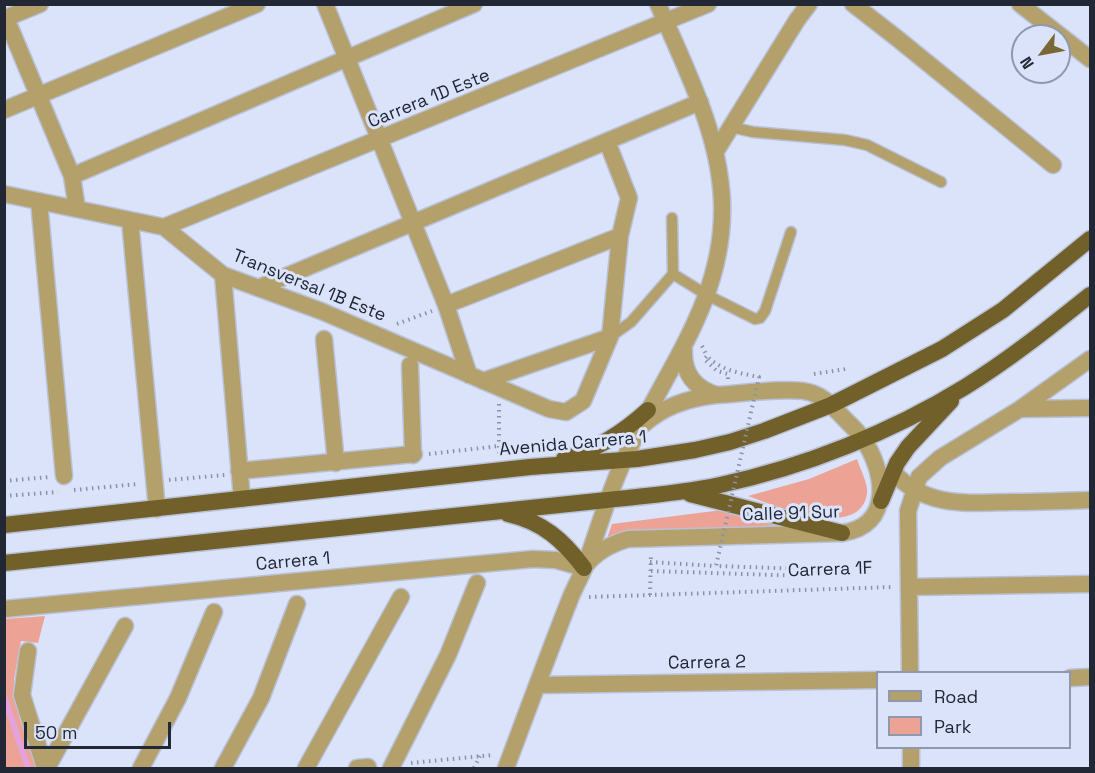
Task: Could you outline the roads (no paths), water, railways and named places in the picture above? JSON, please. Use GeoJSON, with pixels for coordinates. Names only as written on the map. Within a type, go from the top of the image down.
{"type":"FeatureCollection","features":[{"type":"Feature","properties":{"kind":"highway","name":"Avenida Carrera 1"},"geometry":{"type":"LineString","coordinates":[[4,525],[500,470],[623,460],[686,452],[730,442],[831,405],[916,364],[971,332],[1003,310],[1090,239]]}},
{"type":"Feature","properties":{"kind":"highway"},"geometry":{"type":"LineString","coordinates":[[4,563],[683,492],[720,485],[792,465],[916,414],[966,386],[1042,334],[1090,295]]}},
{"type":"Feature","properties":{"kind":"highway"},"geometry":{"type":"LineString","coordinates":[[881,501],[893,472],[908,447],[966,386]]}},
{"type":"Feature","properties":{"kind":"highway"},"geometry":{"type":"LineString","coordinates":[[530,467],[573,456],[593,448],[631,426],[648,410]]}},
{"type":"Feature","properties":{"kind":"highway"},"geometry":{"type":"LineString","coordinates":[[683,492],[842,532]]}},
{"type":"Feature","properties":{"kind":"highway"},"geometry":{"type":"LineString","coordinates":[[487,513],[525,518],[543,526],[558,537],[584,568]]}},
{"type":"Feature","properties":{"kind":"street"},"geometry":{"type":"LineString","coordinates":[[39,4],[8,20],[72,176],[77,209]]}},
{"type":"Feature","properties":{"kind":"street"},"geometry":{"type":"LineString","coordinates":[[4,110],[256,4]]}},
{"type":"Feature","properties":{"kind":"street"},"geometry":{"type":"LineString","coordinates":[[325,4],[476,378],[610,337],[620,236],[629,198],[607,141]]}},
{"type":"Feature","properties":{"kind":"street"},"geometry":{"type":"LineString","coordinates":[[72,176],[474,4]]}},
{"type":"Feature","properties":{"kind":"street","name":"Calle 91 Sur"},"geometry":{"type":"LineString","coordinates":[[509,761],[623,460],[648,410],[684,350],[707,295],[717,257],[722,224],[720,175],[716,151],[700,102],[658,4]]}},
{"type":"Feature","properties":{"kind":"street","name":"Carrera 1D Este"},"geometry":{"type":"LineString","coordinates":[[164,227],[708,4]]}},
{"type":"Feature","properties":{"kind":"street"},"geometry":{"type":"LineString","coordinates":[[716,151],[809,4]]}},
{"type":"Feature","properties":{"kind":"street"},"geometry":{"type":"LineString","coordinates":[[853,4],[1053,165]]}},
{"type":"Feature","properties":{"kind":"street"},"geometry":{"type":"LineString","coordinates":[[1026,6],[1090,59]]}},
{"type":"Feature","properties":{"kind":"street"},"geometry":{"type":"LineString","coordinates":[[258,288],[700,102]]}},
{"type":"Feature","properties":{"kind":"street","name":"Transversal 1B Este"},"geometry":{"type":"LineString","coordinates":[[4,194],[164,227],[223,275],[373,333],[549,409],[566,412],[583,400],[610,337]]}},
{"type":"Feature","properties":{"kind":"street"},"geometry":{"type":"LineString","coordinates":[[39,201],[64,476]]}},
{"type":"Feature","properties":{"kind":"street"},"geometry":{"type":"LineString","coordinates":[[130,220],[157,509]]}},
{"type":"Feature","properties":{"kind":"street"},"geometry":{"type":"LineString","coordinates":[[446,305],[620,236]]}},
{"type":"Feature","properties":{"kind":"street"},"geometry":{"type":"LineString","coordinates":[[223,275],[242,499]]}},
{"type":"Feature","properties":{"kind":"street"},"geometry":{"type":"LineString","coordinates":[[324,339],[336,462]]}},
{"type":"Feature","properties":{"kind":"street"},"geometry":{"type":"LineString","coordinates":[[684,350],[686,370],[691,379],[707,392],[717,395]]}},
{"type":"Feature","properties":{"kind":"street"},"geometry":{"type":"LineString","coordinates":[[910,671],[908,511],[919,477],[940,458],[1020,409],[1090,359]]}},
{"type":"Feature","properties":{"kind":"street"},"geometry":{"type":"LineString","coordinates":[[239,471],[413,454],[410,365]]}},
{"type":"Feature","properties":{"kind":"street"},"geometry":{"type":"LineString","coordinates":[[638,429],[649,419],[688,400],[717,395],[797,389],[811,392],[831,405],[862,438],[872,456],[878,475],[881,501]]}},
{"type":"Feature","properties":{"kind":"street"},"geometry":{"type":"LineString","coordinates":[[1020,409],[1090,408]]}},
{"type":"Feature","properties":{"kind":"street"},"geometry":{"type":"LineString","coordinates":[[893,472],[914,490],[956,503],[1090,500]]}},
{"type":"Feature","properties":{"kind":"street","name":"Calle 91 Sur"},"geometry":{"type":"LineString","coordinates":[[584,568],[592,557],[615,543],[628,539],[854,531],[864,527],[872,519],[881,501]]}},
{"type":"Feature","properties":{"kind":"street","name":"Carrera 1"},"geometry":{"type":"LineString","coordinates":[[4,609],[533,560],[556,560],[584,568]]}},
{"type":"Feature","properties":{"kind":"street"},"geometry":{"type":"LineString","coordinates":[[392,767],[448,655],[477,583]]}},
{"type":"Feature","properties":{"kind":"street"},"geometry":{"type":"LineString","coordinates":[[909,587],[1090,584]]}},
{"type":"Feature","properties":{"kind":"street"},"geometry":{"type":"LineString","coordinates":[[306,768],[401,597]]}},
{"type":"Feature","properties":{"kind":"street"},"geometry":{"type":"LineString","coordinates":[[223,768],[261,698],[297,604]]}},
{"type":"Feature","properties":{"kind":"street"},"geometry":{"type":"LineString","coordinates":[[141,768],[178,698],[214,612]]}},
{"type":"Feature","properties":{"kind":"street"},"geometry":{"type":"LineString","coordinates":[[46,768],[125,626]]}},
{"type":"Feature","properties":{"kind":"street"},"geometry":{"type":"LineString","coordinates":[[28,651],[22,695],[46,768]]}},
{"type":"Feature","properties":{"kind":"street"},"geometry":{"type":"LineString","coordinates":[[1071,678],[1090,677]]}},
{"type":"Feature","properties":{"kind":"street","name":"Carrera 2"},"geometry":{"type":"LineString","coordinates":[[538,685],[876,680]]}},
{"type":"Feature","properties":{"kind":"street"},"geometry":{"type":"LineString","coordinates":[[911,749],[911,768]]}},
{"type":"Feature","properties":{"kind":"lane"},"geometry":{"type":"LineString","coordinates":[[731,127],[753,132],[845,140],[867,145],[940,182]]}},
{"type":"Feature","properties":{"kind":"lane"},"geometry":{"type":"LineString","coordinates":[[610,337],[631,322],[673,274],[672,218]]}},
{"type":"Feature","properties":{"kind":"lane"},"geometry":{"type":"LineString","coordinates":[[673,274],[707,295],[755,319],[760,318],[765,311],[791,232]]}},
{"type":"Feature","properties":{"kind":"waterway"},"geometry":{"type":"LineString","coordinates":[[4,696],[28,768]]}}]}
